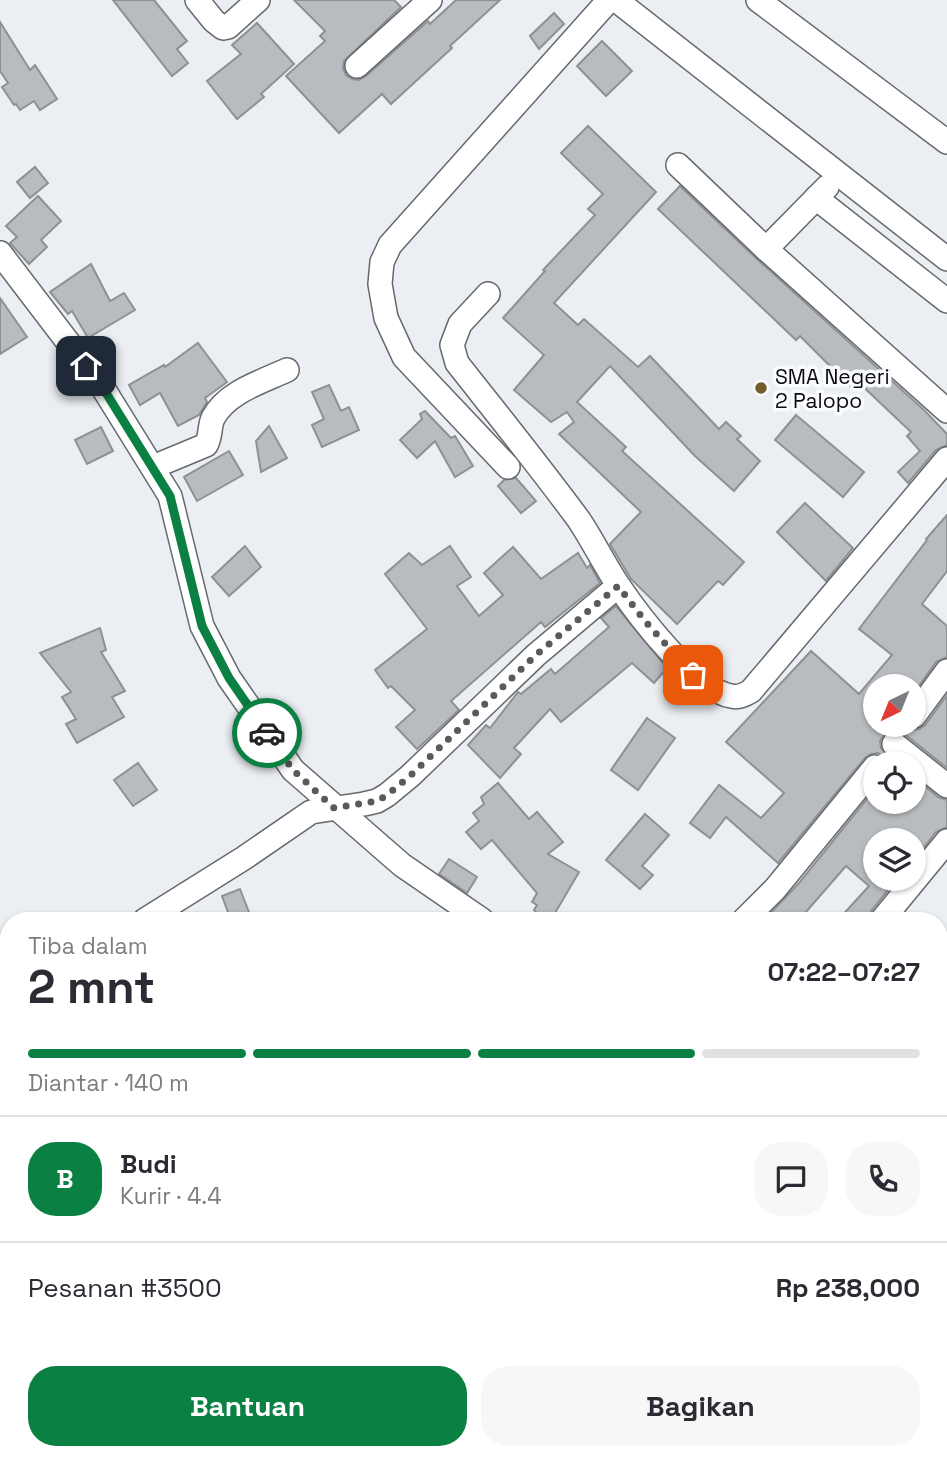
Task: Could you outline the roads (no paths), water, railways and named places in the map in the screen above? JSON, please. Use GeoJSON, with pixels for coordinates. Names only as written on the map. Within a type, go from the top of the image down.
{"type":"FeatureCollection","features":[{"type":"Feature","properties":{"kind":"street"},"geometry":{"type":"LineString","coordinates":[[197,0],[214,22],[223,28],[228,27],[258,0]]}},
{"type":"Feature","properties":{"kind":"street"},"geometry":{"type":"LineString","coordinates":[[357,66],[430,0]]}},
{"type":"Feature","properties":{"kind":"street"},"geometry":{"type":"LineString","coordinates":[[508,467],[404,357],[386,318],[380,284],[382,262],[390,245],[609,0]]}},
{"type":"Feature","properties":{"kind":"street"},"geometry":{"type":"LineString","coordinates":[[616,0],[947,259]]}},
{"type":"Feature","properties":{"kind":"street"},"geometry":{"type":"LineString","coordinates":[[758,0],[947,142]]}},
{"type":"Feature","properties":{"kind":"street"},"geometry":{"type":"LineString","coordinates":[[678,165],[947,411]]}},
{"type":"Feature","properties":{"kind":"street"},"geometry":{"type":"LineString","coordinates":[[766,248],[839,175]]}},
{"type":"Feature","properties":{"kind":"street"},"geometry":{"type":"LineString","coordinates":[[816,198],[947,301]]}},
{"type":"Feature","properties":{"kind":"street"},"geometry":{"type":"LineString","coordinates":[[0,253],[103,388],[170,496],[202,626],[229,678],[293,770],[402,865],[470,912]]}},
{"type":"Feature","properties":{"kind":"street"},"geometry":{"type":"LineString","coordinates":[[488,294],[460,324],[452,345],[457,363],[580,522],[618,586],[645,621],[693,675],[717,692],[741,696],[751,691],[947,459]]}},
{"type":"Feature","properties":{"kind":"street"},"geometry":{"type":"LineString","coordinates":[[153,467],[206,444],[212,421],[228,400],[287,370]]}},
{"type":"Feature","properties":{"kind":"street"},"geometry":{"type":"LineString","coordinates":[[158,912],[311,812],[377,801],[387,795],[536,655],[618,586]]}},
{"type":"Feature","properties":{"kind":"street"},"geometry":{"type":"LineString","coordinates":[[926,700],[947,671]]}},
{"type":"Feature","properties":{"kind":"street"},"geometry":{"type":"LineString","coordinates":[[888,751],[899,737]]}},
{"type":"Feature","properties":{"kind":"street"},"geometry":{"type":"LineString","coordinates":[[894,744],[947,786]]}},
{"type":"Feature","properties":{"kind":"street"},"geometry":{"type":"LineString","coordinates":[[752,912],[775,889],[863,782]]}},
{"type":"Feature","properties":{"kind":"street"},"geometry":{"type":"LineString","coordinates":[[895,912],[947,841]]}},
{"type":"Feature","properties":{"kind":"place","name":"SMA Negeri 2 Palopo"},"geometry":{"type":"Point","coordinates":[761,388]}}]}
